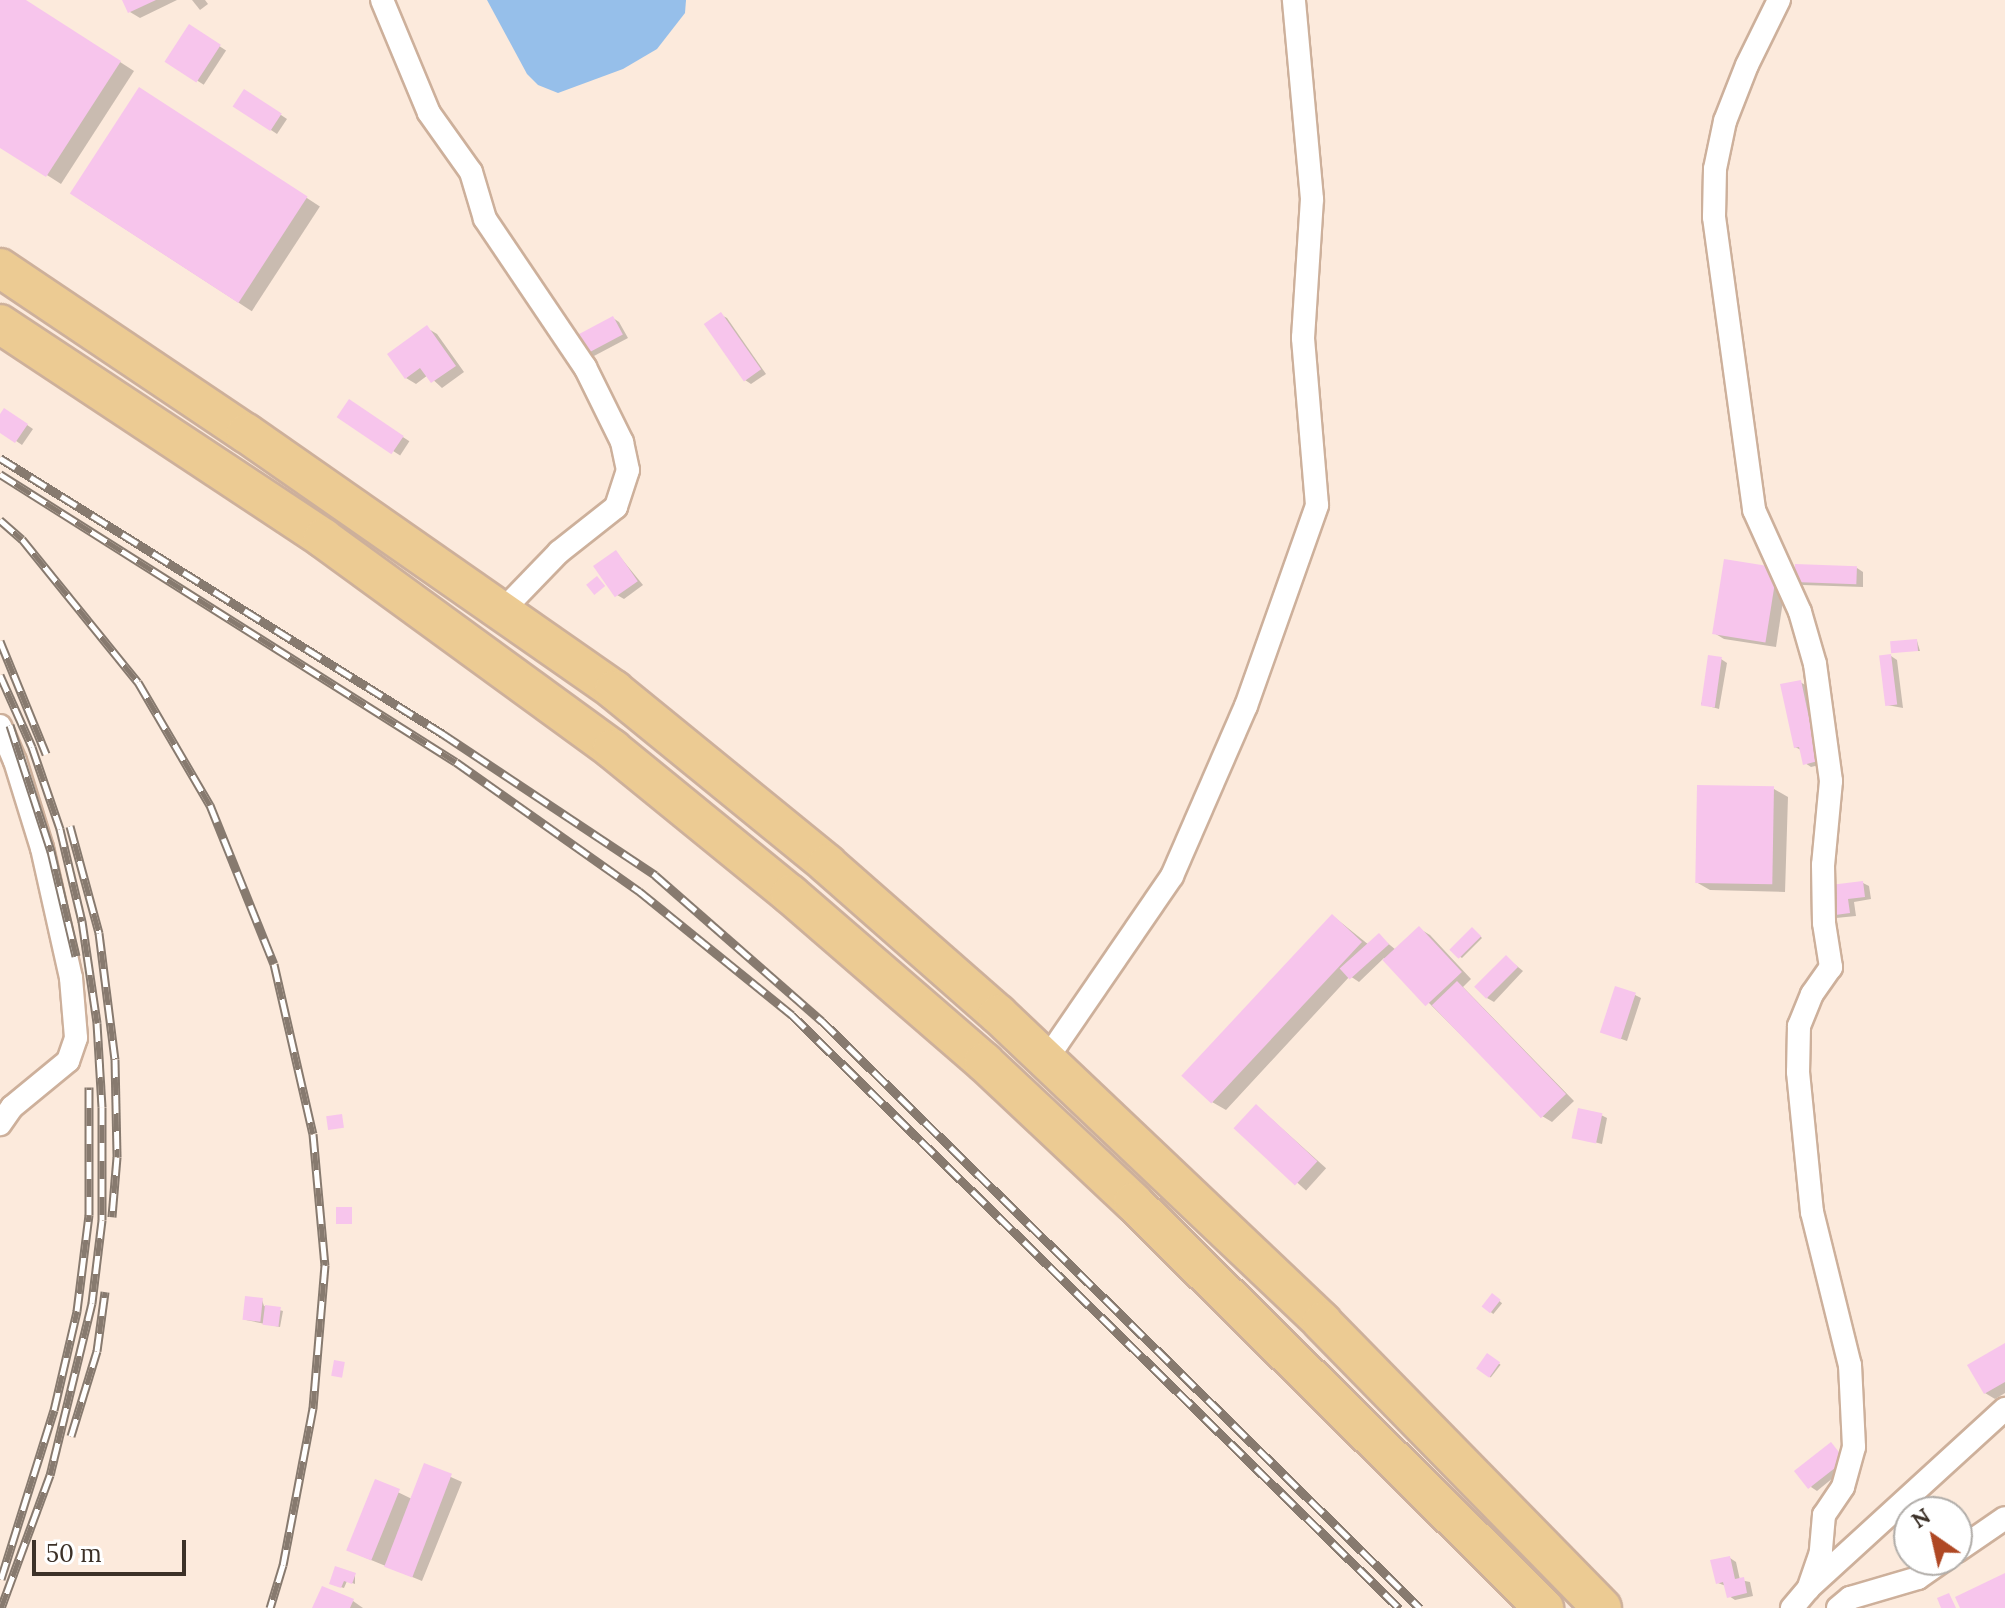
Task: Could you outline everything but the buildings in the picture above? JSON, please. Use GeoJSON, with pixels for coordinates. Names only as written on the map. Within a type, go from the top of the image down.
{"type":"FeatureCollection","features":[{"type":"Feature","properties":{"kind":"highway"},"geometry":{"type":"LineString","coordinates":[[0,268],[246,433],[614,690],[697,757],[888,917],[1046,1060],[1322,1322],[1602,1608]]}},
{"type":"Feature","properties":{"kind":"highway"},"geometry":{"type":"LineString","coordinates":[[0,324],[323,538],[612,749],[778,884],[984,1062],[1133,1202],[1544,1608]]}},
{"type":"Feature","properties":{"kind":"street"},"geometry":{"type":"LineString","coordinates":[[382,0],[429,113],[471,172],[485,219],[585,367],[622,442],[628,470],[616,507],[559,552],[501,612]]}},
{"type":"Feature","properties":{"kind":"street"},"geometry":{"type":"LineString","coordinates":[[1046,1060],[1172,876],[1246,706],[1317,505],[1303,338],[1312,199],[1294,0]]}},
{"type":"Feature","properties":{"kind":"street"},"geometry":{"type":"LineString","coordinates":[[1779,0],[1725,121],[1715,169],[1714,217],[1754,510],[1788,582],[1808,638],[1815,664],[1831,781],[1823,865],[1824,923],[1831,967],[1812,994],[1799,1026],[1798,1072],[1812,1212],[1850,1365],[1854,1447],[1843,1487],[1824,1515],[1821,1552],[1808,1589]]}},
{"type":"Feature","properties":{"kind":"street"},"geometry":{"type":"LineString","coordinates":[[0,726],[15,761],[42,848],[71,978],[76,1038],[68,1061],[12,1107],[0,1124]]}},
{"type":"Feature","properties":{"kind":"street"},"geometry":{"type":"LineString","coordinates":[[1792,1608],[1808,1589],[2005,1409]]}},
{"type":"Feature","properties":{"kind":"street"},"geometry":{"type":"LineString","coordinates":[[1973,1540],[2005,1518]]}},
{"type":"Feature","properties":{"kind":"street"},"geometry":{"type":"LineString","coordinates":[[1838,1608],[1850,1598],[1921,1576]]}},
{"type":"Feature","properties":{"kind":"water"},"geometry":{"type":"Polygon","coordinates":[[[487,0],[686,0],[685,13],[657,49],[623,69],[558,93],[538,85],[527,74],[487,0]]]}},
{"type":"Feature","properties":{"kind":"railway"},"geometry":{"type":"LineString","coordinates":[[0,458],[443,734],[655,875],[822,1021],[1420,1608]]}},
{"type":"Feature","properties":{"kind":"railway"},"geometry":{"type":"LineString","coordinates":[[0,474],[456,762],[639,891],[792,1015],[1399,1608]]}},
{"type":"Feature","properties":{"kind":"railway"},"geometry":{"type":"LineString","coordinates":[[0,520],[22,539],[138,682],[210,805],[274,964],[313,1134],[325,1265],[313,1408],[283,1565],[270,1608]]}},
{"type":"Feature","properties":{"kind":"railway"},"geometry":{"type":"LineString","coordinates":[[0,641],[46,754]]}},
{"type":"Feature","properties":{"kind":"railway"},"geometry":{"type":"LineString","coordinates":[[0,675],[32,747],[60,829],[82,921],[97,1023],[102,1107],[102,1220],[92,1303],[50,1475],[1,1608]]}},
{"type":"Feature","properties":{"kind":"railway"},"geometry":{"type":"LineString","coordinates":[[10,725],[51,851],[76,956]]}},
{"type":"Feature","properties":{"kind":"railway"},"geometry":{"type":"LineString","coordinates":[[70,826],[99,933],[115,1059],[117,1157],[112,1217]]}},
{"type":"Feature","properties":{"kind":"railway"},"geometry":{"type":"LineString","coordinates":[[1,1579],[54,1410],[77,1311],[89,1215],[89,1087]]}},
{"type":"Feature","properties":{"kind":"railway"},"geometry":{"type":"LineString","coordinates":[[71,1436],[97,1351],[105,1292]]}}]}
